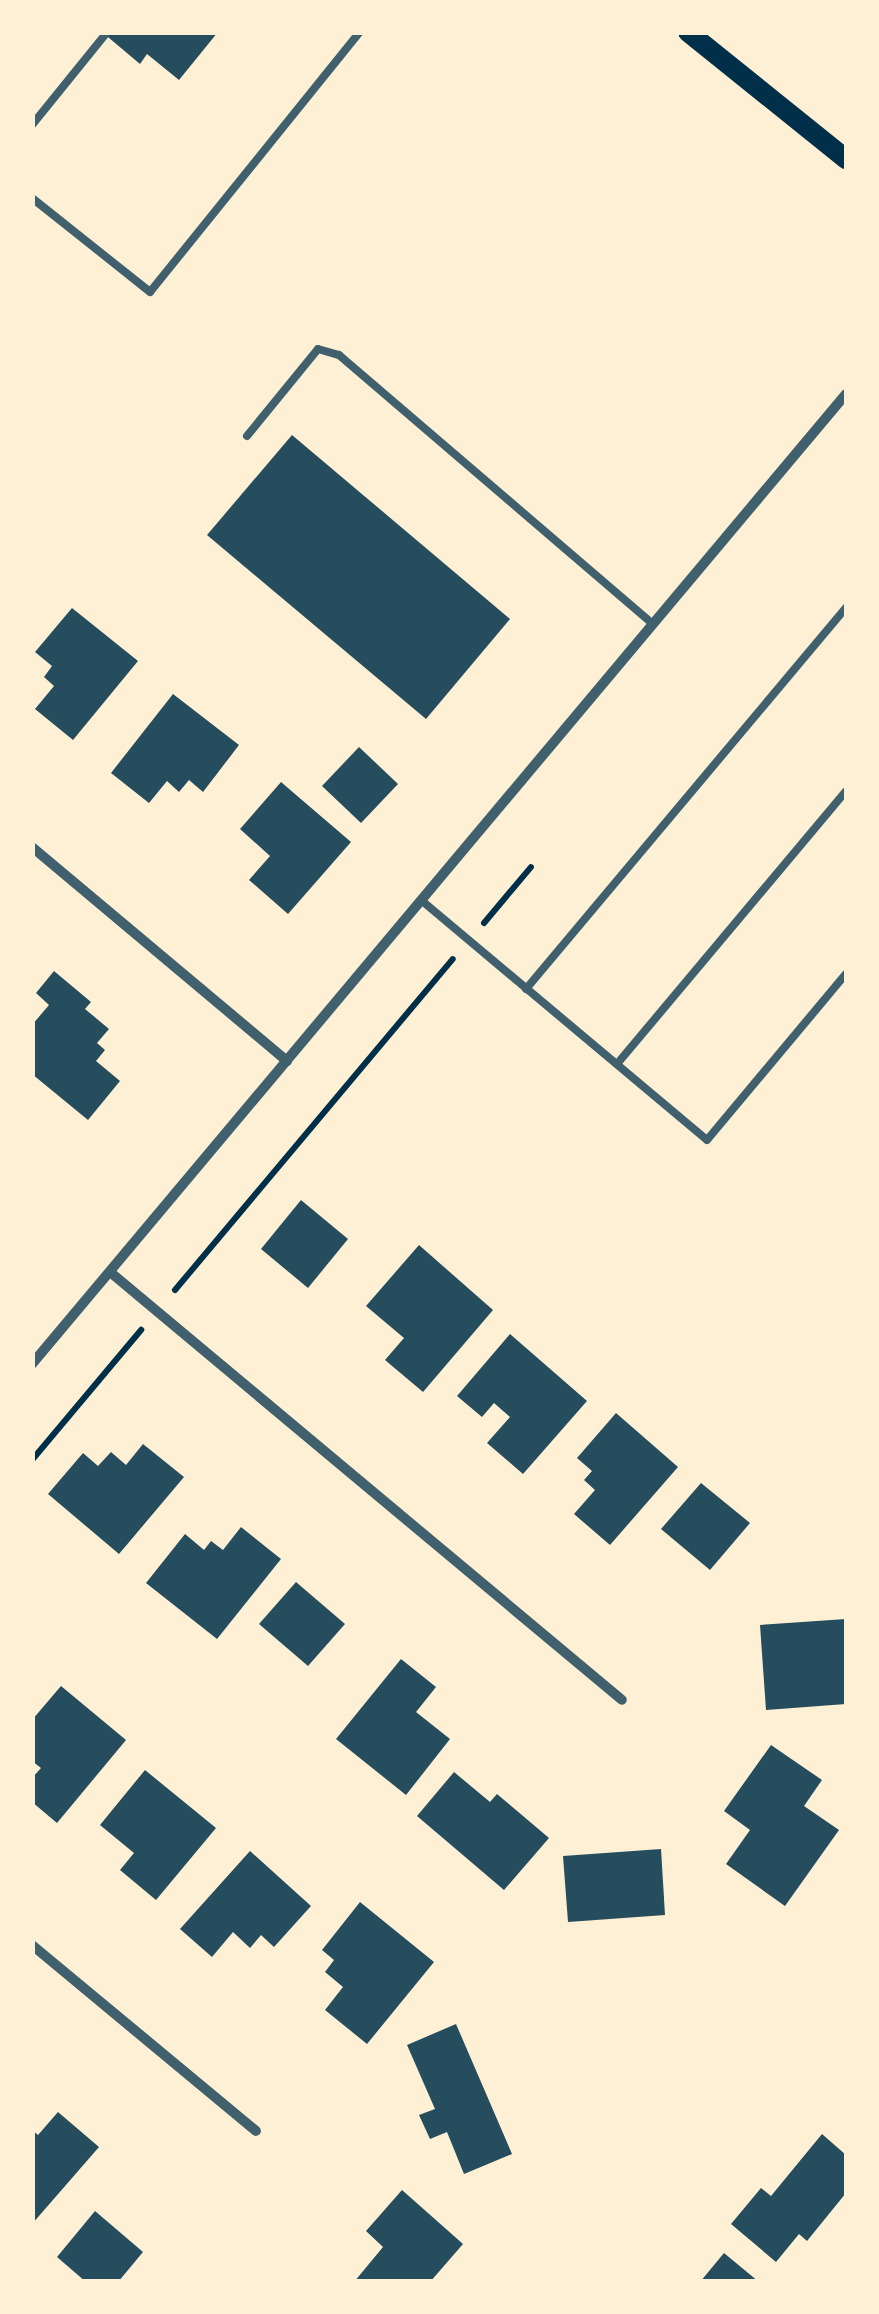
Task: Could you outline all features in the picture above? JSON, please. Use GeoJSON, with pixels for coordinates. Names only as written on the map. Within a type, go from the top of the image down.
{"type":"FeatureCollection","features":[{"type":"Feature","properties":{"kind":"main road"},"geometry":{"type":"LineString","coordinates":[[688,32],[846,159]]}},
{"type":"Feature","properties":{"kind":"street"},"geometry":{"type":"LineString","coordinates":[[32,1364],[846,394]]}},
{"type":"Feature","properties":{"kind":"street"},"geometry":{"type":"LineString","coordinates":[[32,846],[286,1061]]}},
{"type":"Feature","properties":{"kind":"street"},"geometry":{"type":"LineString","coordinates":[[110,1272],[622,1700]]}},
{"type":"Feature","properties":{"kind":"street"},"geometry":{"type":"LineString","coordinates":[[32,1945],[256,2131]]}},
{"type":"Feature","properties":{"kind":"lane"},"geometry":{"type":"LineString","coordinates":[[32,198],[150,292],[360,32]]}},
{"type":"Feature","properties":{"kind":"lane"},"geometry":{"type":"LineString","coordinates":[[32,125],[105,35]]}},
{"type":"Feature","properties":{"kind":"lane"},"geometry":{"type":"LineString","coordinates":[[247,436],[318,350],[339,354],[653,624]]}},
{"type":"Feature","properties":{"kind":"lane"},"geometry":{"type":"LineString","coordinates":[[526,989],[846,607]]}},
{"type":"Feature","properties":{"kind":"lane"},"geometry":{"type":"LineString","coordinates":[[617,1064],[846,791]]}},
{"type":"Feature","properties":{"kind":"lane"},"geometry":{"type":"LineString","coordinates":[[421,900],[707,1140],[846,974]]}},
{"type":"Feature","properties":{"kind":"path"},"geometry":{"type":"LineString","coordinates":[[32,1460],[532,867]]}},
{"type":"Feature","properties":{"kind":"building"},"geometry":{"type":"Polygon","coordinates":[[[102,32],[218,32],[179,80],[147,54],[140,64],[102,32]]]}},
{"type":"Feature","properties":{"kind":"building"},"geometry":{"type":"Polygon","coordinates":[[[292,435],[510,619],[426,719],[207,535],[292,435]]]}},
{"type":"Feature","properties":{"kind":"building"},"geometry":{"type":"Polygon","coordinates":[[[72,608],[138,661],[73,740],[35,709],[54,686],[44,677],[52,666],[35,652],[72,608]]]}},
{"type":"Feature","properties":{"kind":"building"},"geometry":{"type":"Polygon","coordinates":[[[173,694],[239,745],[203,792],[189,780],[179,792],[167,781],[149,803],[111,773],[173,694]]]}},
{"type":"Feature","properties":{"kind":"building"},"geometry":{"type":"Polygon","coordinates":[[[359,747],[398,784],[361,823],[322,786],[359,747]]]}},
{"type":"Feature","properties":{"kind":"building"},"geometry":{"type":"Polygon","coordinates":[[[281,782],[351,842],[288,914],[249,880],[270,856],[240,829],[281,782]]]}},
{"type":"Feature","properties":{"kind":"building"},"geometry":{"type":"Polygon","coordinates":[[[54,971],[91,1002],[85,1009],[109,1029],[97,1043],[105,1050],[96,1061],[120,1081],[88,1120],[32,1074],[32,1025],[49,1005],[36,993],[54,971]]]}},
{"type":"Feature","properties":{"kind":"building"},"geometry":{"type":"Polygon","coordinates":[[[301,1200],[348,1239],[308,1288],[261,1249],[301,1200]]]}},
{"type":"Feature","properties":{"kind":"building"},"geometry":{"type":"Polygon","coordinates":[[[419,1245],[493,1310],[423,1392],[385,1360],[404,1338],[366,1306],[419,1245]]]}},
{"type":"Feature","properties":{"kind":"building"},"geometry":{"type":"Polygon","coordinates":[[[510,1334],[587,1401],[523,1474],[487,1443],[510,1417],[494,1403],[482,1417],[457,1396],[510,1334]]]}},
{"type":"Feature","properties":{"kind":"building"},"geometry":{"type":"Polygon","coordinates":[[[616,1413],[678,1467],[610,1545],[574,1514],[595,1490],[584,1480],[592,1471],[577,1458],[616,1413]]]}},
{"type":"Feature","properties":{"kind":"building"},"geometry":{"type":"Polygon","coordinates":[[[143,1444],[184,1477],[119,1554],[48,1494],[83,1453],[98,1466],[111,1452],[126,1465],[143,1444]]]}},
{"type":"Feature","properties":{"kind":"building"},"geometry":{"type":"Polygon","coordinates":[[[701,1483],[750,1523],[710,1570],[661,1529],[701,1483]]]}},
{"type":"Feature","properties":{"kind":"building"},"geometry":{"type":"Polygon","coordinates":[[[241,1527],[281,1559],[217,1639],[146,1583],[185,1534],[204,1550],[211,1541],[223,1550],[241,1527]]]}},
{"type":"Feature","properties":{"kind":"building"},"geometry":{"type":"Polygon","coordinates":[[[296,1582],[345,1624],[308,1666],[259,1624],[296,1582]]]}},
{"type":"Feature","properties":{"kind":"building"},"geometry":{"type":"Polygon","coordinates":[[[846,1619],[846,1704],[766,1710],[760,1625],[846,1619]]]}},
{"type":"Feature","properties":{"kind":"building"},"geometry":{"type":"Polygon","coordinates":[[[401,1659],[436,1687],[416,1712],[450,1739],[406,1795],[336,1739],[401,1659]]]}},
{"type":"Feature","properties":{"kind":"building"},"geometry":{"type":"Polygon","coordinates":[[[61,1686],[126,1740],[57,1823],[32,1802],[32,1778],[41,1768],[32,1761],[32,1720],[61,1686]]]}},
{"type":"Feature","properties":{"kind":"building"},"geometry":{"type":"Polygon","coordinates":[[[771,1745],[822,1780],[804,1806],[839,1830],[785,1906],[726,1864],[750,1830],[724,1811],[771,1745]]]}},
{"type":"Feature","properties":{"kind":"building"},"geometry":{"type":"Polygon","coordinates":[[[145,1770],[216,1828],[156,1900],[120,1870],[134,1853],[100,1825],[145,1770]]]}},
{"type":"Feature","properties":{"kind":"building"},"geometry":{"type":"Polygon","coordinates":[[[454,1772],[490,1802],[497,1794],[549,1838],[504,1890],[417,1816],[454,1772]]]}},
{"type":"Feature","properties":{"kind":"building"},"geometry":{"type":"Polygon","coordinates":[[[661,1849],[665,1915],[568,1922],[563,1856],[661,1849]]]}},
{"type":"Feature","properties":{"kind":"building"},"geometry":{"type":"Polygon","coordinates":[[[250,1851],[311,1906],[274,1947],[261,1935],[250,1948],[233,1932],[212,1957],[180,1929],[250,1851]]]}},
{"type":"Feature","properties":{"kind":"building"},"geometry":{"type":"Polygon","coordinates":[[[360,1902],[434,1962],[367,2044],[325,2010],[343,1987],[325,1972],[334,1960],[322,1950],[360,1902]]]}},
{"type":"Feature","properties":{"kind":"building"},"geometry":{"type":"Polygon","coordinates":[[[456,2024],[512,2154],[464,2174],[447,2132],[430,2139],[419,2115],[435,2109],[407,2045],[456,2024]]]}},
{"type":"Feature","properties":{"kind":"building"},"geometry":{"type":"Polygon","coordinates":[[[58,2112],[99,2147],[32,2224],[32,2130],[38,2135],[58,2112]]]}},
{"type":"Feature","properties":{"kind":"building"},"geometry":{"type":"Polygon","coordinates":[[[822,2134],[846,2155],[846,2193],[807,2241],[799,2234],[776,2262],[731,2224],[761,2188],[771,2196],[822,2134]]]}},
{"type":"Feature","properties":{"kind":"building"},"geometry":{"type":"Polygon","coordinates":[[[402,2190],[463,2244],[430,2282],[354,2282],[383,2247],[366,2231],[402,2190]]]}},
{"type":"Feature","properties":{"kind":"building"},"geometry":{"type":"Polygon","coordinates":[[[95,2211],[143,2252],[118,2282],[86,2282],[57,2257],[95,2211]]]}},
{"type":"Feature","properties":{"kind":"building"},"geometry":{"type":"Polygon","coordinates":[[[724,2253],[759,2282],[700,2282],[724,2253]]]}}]}
